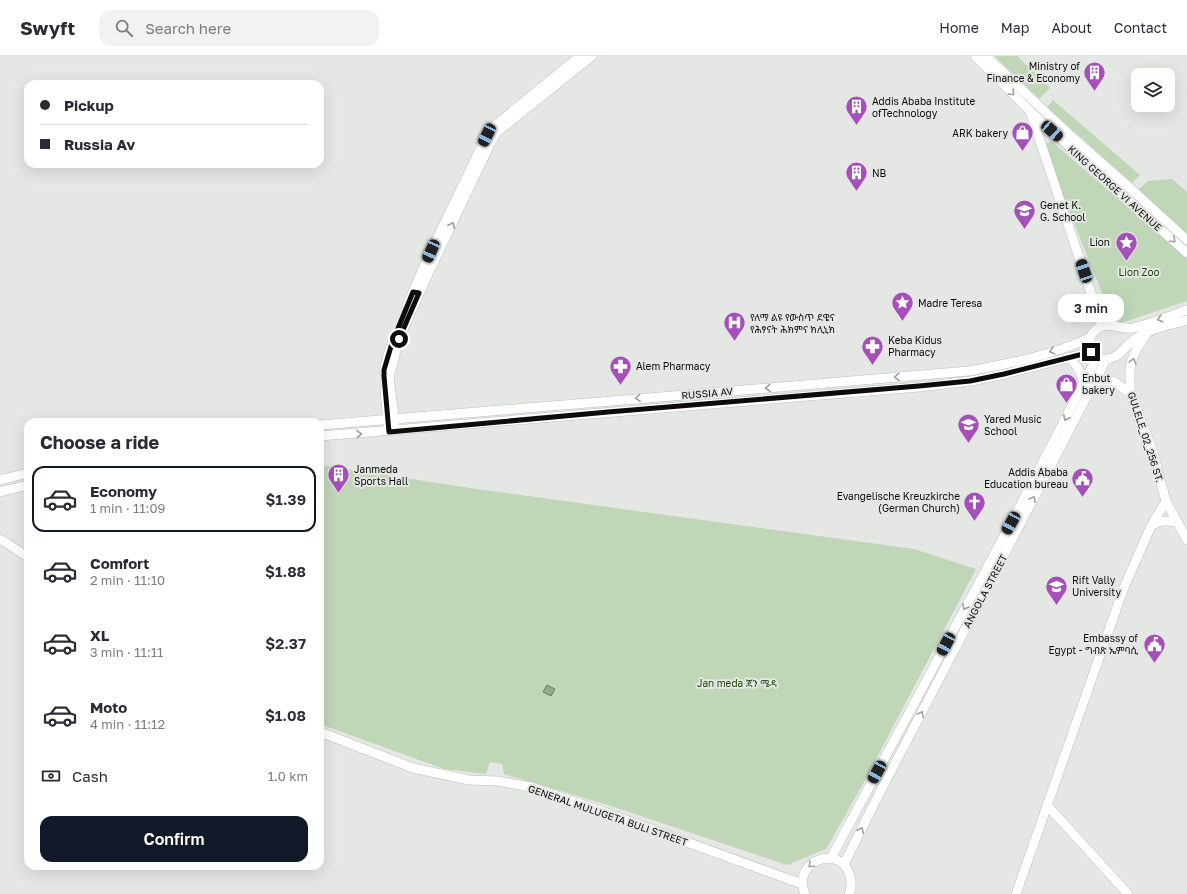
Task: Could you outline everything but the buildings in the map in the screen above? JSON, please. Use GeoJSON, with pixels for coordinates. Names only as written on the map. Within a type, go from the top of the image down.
{"type":"FeatureCollection","features":[{"type":"Feature","properties":{"kind":"main road"},"geometry":{"type":"LineString","coordinates":[[392,431],[390,373],[399,339],[416,292],[491,142],[495,130],[580,56]]}},
{"type":"Feature","properties":{"kind":"main road"},"geometry":{"type":"LineString","coordinates":[[495,130],[592,56]]}},
{"type":"Feature","properties":{"kind":"main road","name":"KING GEORGE VI AVENUE"},"geometry":{"type":"LineString","coordinates":[[975,56],[1030,111],[1187,240]]}},
{"type":"Feature","properties":{"kind":"main road","name":"KING GEORGE VI AVENUE"},"geometry":{"type":"LineString","coordinates":[[986,56],[1074,139],[1187,253]]}},
{"type":"Feature","properties":{"kind":"main road"},"geometry":{"type":"LineString","coordinates":[[1032,99],[1030,111],[1102,326],[1133,328],[1187,310]]}},
{"type":"Feature","properties":{"kind":"main road"},"geometry":{"type":"LineString","coordinates":[[1148,332],[1187,320]]}},
{"type":"Feature","properties":{"kind":"main road","name":"RUSSIA AV"},"geometry":{"type":"LineString","coordinates":[[324,425],[969,371],[1004,364],[1074,345],[1089,338],[1102,326]]}},
{"type":"Feature","properties":{"kind":"main road","name":"RUSSIA AV"},"geometry":{"type":"LineString","coordinates":[[324,436],[970,381],[1004,374],[1068,357],[1116,357],[1136,338],[1148,332]]}},
{"type":"Feature","properties":{"kind":"main road","name":"GULELE_02_256 ST."},"geometry":{"type":"LineString","coordinates":[[1148,332],[1136,350],[1132,360],[1130,369],[1130,393],[1151,446],[1166,501],[1187,540]]}},
{"type":"Feature","properties":{"kind":"main road"},"geometry":{"type":"LineString","coordinates":[[831,858],[1018,510],[1097,357],[1089,345],[1089,338]]}},
{"type":"Feature","properties":{"kind":"main road"},"geometry":{"type":"LineString","coordinates":[[1068,357],[1076,364],[1084,383]]}},
{"type":"Feature","properties":{"kind":"main road","name":"ANGOLA STREET"},"geometry":{"type":"LineString","coordinates":[[844,864],[1095,381],[1097,357]]}},
{"type":"Feature","properties":{"kind":"main road"},"geometry":{"type":"LineString","coordinates":[[969,371],[970,381]]}},
{"type":"Feature","properties":{"kind":"main road"},"geometry":{"type":"LineString","coordinates":[[918,375],[919,386]]}},
{"type":"Feature","properties":{"kind":"main road"},"geometry":{"type":"LineString","coordinates":[[1095,381],[1113,381],[1130,393]]}},
{"type":"Feature","properties":{"kind":"main road"},"geometry":{"type":"LineString","coordinates":[[0,480],[24,474]]}},
{"type":"Feature","properties":{"kind":"main road"},"geometry":{"type":"LineString","coordinates":[[0,492],[24,486]]}},
{"type":"Feature","properties":{"kind":"main road"},"geometry":{"type":"LineString","coordinates":[[1016,894],[1123,590],[1151,526],[1166,501]]}},
{"type":"Feature","properties":{"kind":"main road"},"geometry":{"type":"LineString","coordinates":[[1151,526],[1165,520],[1178,523]]}},
{"type":"Feature","properties":{"kind":"main road"},"geometry":{"type":"LineString","coordinates":[[0,539],[24,554]]}},
{"type":"Feature","properties":{"kind":"main road","name":"GENERAL MULUGETA BULI STREET"},"geometry":{"type":"LineString","coordinates":[[324,734],[413,768],[468,780],[497,781],[531,787],[596,808],[803,891]]}},
{"type":"Feature","properties":{"kind":"main road"},"geometry":{"type":"LineString","coordinates":[[867,791],[878,796]]}},
{"type":"Feature","properties":{"kind":"main road"},"geometry":{"type":"LineString","coordinates":[[1047,805],[1128,894]]}},
{"type":"Feature","properties":{"kind":"main road"},"geometry":{"type":"LineString","coordinates":[[803,891],[805,871],[810,865],[816,860],[831,858],[844,864],[851,876],[852,883],[849,894]]}},
{"type":"Feature","properties":{"kind":"green space"},"geometry":{"type":"Polygon","coordinates":[[[995,56],[1017,56],[1050,88],[1039,99],[995,56]]]}},
{"type":"Feature","properties":{"kind":"green space"},"geometry":{"type":"Polygon","coordinates":[[[1053,100],[1140,175],[1132,183],[1047,107],[1053,100]]]}},
{"type":"Feature","properties":{"kind":"green space","name":"Lion Zoo"},"geometry":{"type":"Polygon","coordinates":[[[1051,141],[1187,258],[1187,301],[1115,325],[1043,146],[1051,141]]]}},
{"type":"Feature","properties":{"kind":"green space"},"geometry":{"type":"Polygon","coordinates":[[[1172,179],[1187,192],[1187,235],[1137,191],[1148,181],[1172,179]]]}},
{"type":"Feature","properties":{"kind":"green space","name":"Jan meda ጃን ሜዳ"},"geometry":{"type":"Polygon","coordinates":[[[324,466],[477,489],[914,549],[976,569],[864,782],[826,849],[787,865],[608,805],[504,774],[502,764],[490,762],[486,774],[444,769],[324,725],[324,466]]]}},
{"type":"Feature","properties":{"kind":"shaded area"},"geometry":{"type":"Polygon","coordinates":[[[547,685],[555,689],[551,696],[543,692],[547,685]]]}},
{"type":"Feature","properties":{"kind":"place","name":"Ministry of Finance & Economy"},"geometry":{"type":"Point","coordinates":[1095,92]}},
{"type":"Feature","properties":{"kind":"place","name":"Addis Ababa Institute ofTechnology"},"geometry":{"type":"Point","coordinates":[857,126]}},
{"type":"Feature","properties":{"kind":"place","name":"ARK bakery"},"geometry":{"type":"Point","coordinates":[1023,152]}},
{"type":"Feature","properties":{"kind":"place","name":"NB"},"geometry":{"type":"Point","coordinates":[856,192]}},
{"type":"Feature","properties":{"kind":"place","name":"Genet K. G. School"},"geometry":{"type":"Point","coordinates":[1025,230]}},
{"type":"Feature","properties":{"kind":"place","name":"Lion"},"geometry":{"type":"Point","coordinates":[1126,262]}},
{"type":"Feature","properties":{"kind":"place","name":"Madre Teresa"},"geometry":{"type":"Point","coordinates":[903,322]}},
{"type":"Feature","properties":{"kind":"place","name":"የለማ ልዩ የውስጥ ደዌና የሕፃናት ሕክምና ክሊኒክ"},"geometry":{"type":"Point","coordinates":[735,342]}},
{"type":"Feature","properties":{"kind":"place","name":"Keba Kidus Pharmacy"},"geometry":{"type":"Point","coordinates":[873,366]}},
{"type":"Feature","properties":{"kind":"place","name":"Alem Pharmacy"},"geometry":{"type":"Point","coordinates":[621,386]}},
{"type":"Feature","properties":{"kind":"place","name":"Enbut bakery"},"geometry":{"type":"Point","coordinates":[1066,404]}},
{"type":"Feature","properties":{"kind":"place","name":"Yared Music School"},"geometry":{"type":"Point","coordinates":[969,444]}},
{"type":"Feature","properties":{"kind":"place","name":"Janmeda Sports Hall"},"geometry":{"type":"Point","coordinates":[338,494]}},
{"type":"Feature","properties":{"kind":"place","name":"Addis Ababa Education bureau"},"geometry":{"type":"Point","coordinates":[1083,498]}},
{"type":"Feature","properties":{"kind":"place","name":"Evangelische Kreuzkirche (German Church)"},"geometry":{"type":"Point","coordinates":[975,522]}},
{"type":"Feature","properties":{"kind":"place","name":"Rift Vally University"},"geometry":{"type":"Point","coordinates":[1056,606]}},
{"type":"Feature","properties":{"kind":"place","name":"Embassy of Egypt - ግብጽ ኤምባሲ"},"geometry":{"type":"Point","coordinates":[1154,664]}},
{"type":"Feature","properties":{"kind":"route"},"geometry":{"type":"LineString","coordinates":[[399,339],[419,293],[413,292],[388,355],[384,376],[389,432],[970,381],[1038,366],[1091,352]]}}]}
